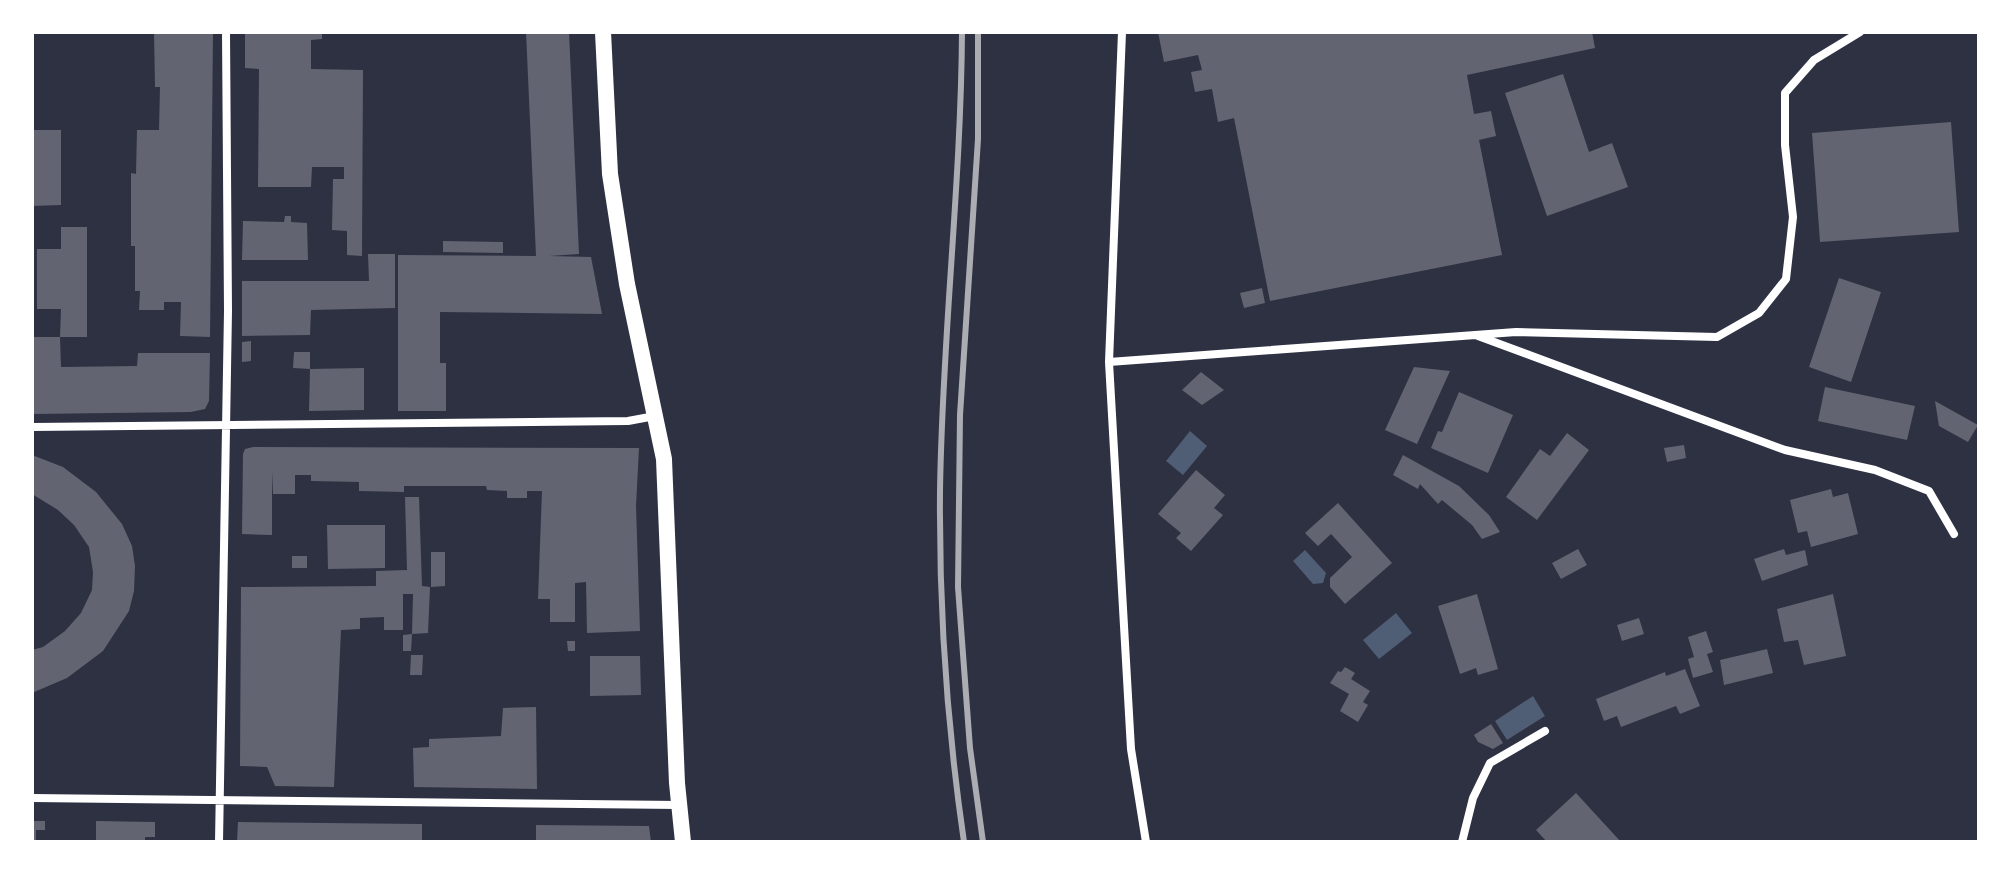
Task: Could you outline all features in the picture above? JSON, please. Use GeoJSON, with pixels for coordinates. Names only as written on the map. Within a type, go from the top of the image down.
{"type":"FeatureCollection","features":[{"type":"Feature","properties":{"kind":"main road"},"geometry":{"type":"LineString","coordinates":[[603,32],[610,174],[627,284],[664,459],[683,842]]}},
{"type":"Feature","properties":{"kind":"street"},"geometry":{"type":"LineString","coordinates":[[219,842],[228,311],[226,32]]}},
{"type":"Feature","properties":{"kind":"street"},"geometry":{"type":"LineString","coordinates":[[1122,32],[1109,362],[1131,749],[1146,842]]}},
{"type":"Feature","properties":{"kind":"street"},"geometry":{"type":"LineString","coordinates":[[1109,362],[1516,332],[1717,337],[1759,313],[1786,279],[1793,217],[1785,145],[1785,93],[1814,60],[1860,32]]}},
{"type":"Feature","properties":{"kind":"street"},"geometry":{"type":"LineString","coordinates":[[1473,334],[1785,450],[1875,470],[1929,491],[1954,534]]}},
{"type":"Feature","properties":{"kind":"street"},"geometry":{"type":"LineString","coordinates":[[32,427],[628,421],[656,416]]}},
{"type":"Feature","properties":{"kind":"street"},"geometry":{"type":"LineString","coordinates":[[1462,842],[1473,798],[1490,763],[1545,731]]}},
{"type":"Feature","properties":{"kind":"street"},"geometry":{"type":"LineString","coordinates":[[32,798],[679,805]]}},
{"type":"Feature","properties":{"kind":"water"},"geometry":{"type":"Polygon","coordinates":[[[1190,431],[1207,446],[1183,475],[1166,461],[1190,431]]]}},
{"type":"Feature","properties":{"kind":"water"},"geometry":{"type":"Polygon","coordinates":[[[1305,550],[1326,573],[1323,583],[1313,584],[1293,561],[1305,550]]]}},
{"type":"Feature","properties":{"kind":"water"},"geometry":{"type":"Polygon","coordinates":[[[1396,613],[1412,633],[1379,659],[1363,640],[1396,613]]]}},
{"type":"Feature","properties":{"kind":"water"},"geometry":{"type":"Polygon","coordinates":[[[1533,696],[1545,716],[1507,740],[1495,721],[1533,696]]]}},
{"type":"Feature","properties":{"kind":"building"},"geometry":{"type":"Polygon","coordinates":[[[154,32],[213,32],[210,337],[180,336],[181,302],[164,302],[164,310],[139,310],[140,291],[135,291],[135,246],[131,246],[131,173],[136,174],[137,130],[159,130],[160,87],[155,87],[154,32]]]}},
{"type":"Feature","properties":{"kind":"building"},"geometry":{"type":"Polygon","coordinates":[[[245,32],[322,32],[322,39],[311,40],[311,69],[363,70],[362,256],[347,255],[347,231],[332,230],[333,179],[344,179],[344,167],[312,167],[311,187],[258,187],[259,69],[245,68],[245,32]]]}},
{"type":"Feature","properties":{"kind":"building"},"geometry":{"type":"Polygon","coordinates":[[[526,32],[569,32],[579,254],[549,256],[591,257],[602,314],[440,312],[440,363],[446,363],[446,411],[398,411],[398,255],[536,256],[526,32]]]}},
{"type":"Feature","properties":{"kind":"building"},"geometry":{"type":"Polygon","coordinates":[[[1158,32],[1592,32],[1595,48],[1467,75],[1474,114],[1491,111],[1496,136],[1479,140],[1502,255],[1270,301],[1234,118],[1218,122],[1212,89],[1195,92],[1191,72],[1202,70],[1198,55],[1164,62],[1158,32]]]}},
{"type":"Feature","properties":{"kind":"building"},"geometry":{"type":"Polygon","coordinates":[[[1563,74],[1589,152],[1612,143],[1628,187],[1547,216],[1505,93],[1563,74]]]}},
{"type":"Feature","properties":{"kind":"building"},"geometry":{"type":"Polygon","coordinates":[[[1951,122],[1959,232],[1820,242],[1812,133],[1951,122]]]}},
{"type":"Feature","properties":{"kind":"building"},"geometry":{"type":"Polygon","coordinates":[[[32,130],[61,130],[61,205],[32,206],[32,130]]]}},
{"type":"Feature","properties":{"kind":"building"},"geometry":{"type":"Polygon","coordinates":[[[285,216],[291,216],[291,222],[307,223],[308,260],[242,260],[243,221],[284,222],[285,216]]]}},
{"type":"Feature","properties":{"kind":"building"},"geometry":{"type":"Polygon","coordinates":[[[61,227],[87,227],[87,337],[60,337],[61,309],[37,309],[37,249],[61,249],[61,227]]]}},
{"type":"Feature","properties":{"kind":"building"},"geometry":{"type":"Polygon","coordinates":[[[443,241],[503,242],[503,253],[443,252],[443,241]]]}},
{"type":"Feature","properties":{"kind":"building"},"geometry":{"type":"Polygon","coordinates":[[[368,254],[395,254],[395,308],[311,310],[310,335],[242,336],[242,281],[369,281],[368,254]]]}},
{"type":"Feature","properties":{"kind":"building"},"geometry":{"type":"Polygon","coordinates":[[[1839,278],[1881,292],[1851,382],[1809,367],[1839,278]]]}},
{"type":"Feature","properties":{"kind":"building"},"geometry":{"type":"Polygon","coordinates":[[[1262,288],[1265,303],[1244,308],[1240,293],[1262,288]]]}},
{"type":"Feature","properties":{"kind":"building"},"geometry":{"type":"Polygon","coordinates":[[[32,337],[60,337],[61,367],[137,366],[138,353],[210,353],[209,401],[205,409],[191,412],[32,414],[32,337]]]}},
{"type":"Feature","properties":{"kind":"building"},"geometry":{"type":"Polygon","coordinates":[[[251,341],[251,361],[242,362],[242,342],[251,341]]]}},
{"type":"Feature","properties":{"kind":"building"},"geometry":{"type":"Polygon","coordinates":[[[294,352],[310,352],[310,369],[293,368],[294,352]]]}},
{"type":"Feature","properties":{"kind":"building"},"geometry":{"type":"Polygon","coordinates":[[[1414,367],[1450,371],[1417,444],[1385,430],[1414,367]]]}},
{"type":"Feature","properties":{"kind":"building"},"geometry":{"type":"Polygon","coordinates":[[[364,368],[364,410],[309,411],[310,369],[364,368]]]}},
{"type":"Feature","properties":{"kind":"building"},"geometry":{"type":"Polygon","coordinates":[[[1201,372],[1224,390],[1202,405],[1182,390],[1201,372]]]}},
{"type":"Feature","properties":{"kind":"building"},"geometry":{"type":"Polygon","coordinates":[[[1825,387],[1915,406],[1907,440],[1818,421],[1825,387]]]}},
{"type":"Feature","properties":{"kind":"building"},"geometry":{"type":"Polygon","coordinates":[[[1459,392],[1513,415],[1488,473],[1431,448],[1438,431],[1442,432],[1459,392]]]}},
{"type":"Feature","properties":{"kind":"building"},"geometry":{"type":"Polygon","coordinates":[[[1935,401],[1978,425],[1968,442],[1939,426],[1935,401]]]}},
{"type":"Feature","properties":{"kind":"building"},"geometry":{"type":"Polygon","coordinates":[[[1567,433],[1589,450],[1537,520],[1506,497],[1540,449],[1550,456],[1567,433]]]}},
{"type":"Feature","properties":{"kind":"building"},"geometry":{"type":"Polygon","coordinates":[[[1684,445],[1686,458],[1667,462],[1664,448],[1684,445]]]}},
{"type":"Feature","properties":{"kind":"building"},"geometry":{"type":"Polygon","coordinates":[[[639,448],[636,506],[640,631],[587,633],[586,582],[575,583],[575,622],[550,622],[550,599],[538,599],[542,491],[527,491],[527,498],[507,498],[507,491],[487,490],[486,486],[404,486],[404,492],[359,491],[359,482],[311,481],[311,475],[295,475],[295,494],[273,494],[272,471],[272,535],[242,534],[243,454],[245,449],[639,448]]]}},
{"type":"Feature","properties":{"kind":"building"},"geometry":{"type":"Polygon","coordinates":[[[32,455],[63,467],[96,492],[122,524],[132,546],[135,566],[129,611],[103,651],[67,678],[32,693],[32,650],[43,647],[65,631],[81,613],[92,590],[93,572],[89,547],[74,525],[58,510],[32,494],[32,455]]]}},
{"type":"Feature","properties":{"kind":"building"},"geometry":{"type":"Polygon","coordinates":[[[1403,455],[1459,486],[1489,515],[1500,532],[1482,539],[1472,525],[1442,500],[1438,504],[1420,484],[1418,489],[1393,475],[1403,455]]]}},
{"type":"Feature","properties":{"kind":"building"},"geometry":{"type":"Polygon","coordinates":[[[1196,470],[1225,495],[1214,508],[1223,515],[1191,551],[1176,538],[1181,533],[1158,514],[1196,470]]]}},
{"type":"Feature","properties":{"kind":"building"},"geometry":{"type":"Polygon","coordinates":[[[1831,489],[1833,497],[1848,493],[1858,534],[1811,547],[1807,531],[1798,533],[1790,500],[1831,489]]]}},
{"type":"Feature","properties":{"kind":"building"},"geometry":{"type":"Polygon","coordinates":[[[405,497],[419,497],[422,586],[430,587],[428,633],[412,634],[413,594],[403,594],[403,630],[384,630],[384,617],[360,618],[360,629],[341,630],[334,787],[275,786],[267,767],[240,766],[241,587],[376,586],[376,571],[407,570],[405,497]]]}},
{"type":"Feature","properties":{"kind":"building"},"geometry":{"type":"Polygon","coordinates":[[[1338,503],[1392,563],[1345,604],[1330,587],[1330,578],[1352,557],[1331,534],[1318,546],[1305,533],[1338,503]]]}},
{"type":"Feature","properties":{"kind":"building"},"geometry":{"type":"Polygon","coordinates":[[[327,525],[385,525],[385,568],[328,569],[327,525]]]}},
{"type":"Feature","properties":{"kind":"building"},"geometry":{"type":"Polygon","coordinates":[[[1578,549],[1587,565],[1561,579],[1552,563],[1578,549]]]}},
{"type":"Feature","properties":{"kind":"building"},"geometry":{"type":"Polygon","coordinates":[[[1784,549],[1786,555],[1805,550],[1808,565],[1762,581],[1754,559],[1784,549]]]}},
{"type":"Feature","properties":{"kind":"building"},"geometry":{"type":"Polygon","coordinates":[[[431,552],[445,552],[445,586],[431,587],[431,552]]]}},
{"type":"Feature","properties":{"kind":"building"},"geometry":{"type":"Polygon","coordinates":[[[292,556],[307,556],[307,568],[292,568],[292,556]]]}},
{"type":"Feature","properties":{"kind":"building"},"geometry":{"type":"Polygon","coordinates":[[[1477,594],[1498,669],[1478,675],[1476,668],[1460,674],[1438,606],[1477,594]]]}},
{"type":"Feature","properties":{"kind":"building"},"geometry":{"type":"Polygon","coordinates":[[[1833,594],[1846,656],[1804,665],[1798,640],[1784,642],[1777,609],[1833,594]]]}},
{"type":"Feature","properties":{"kind":"building"},"geometry":{"type":"Polygon","coordinates":[[[1639,618],[1644,634],[1622,641],[1617,625],[1639,618]]]}},
{"type":"Feature","properties":{"kind":"building"},"geometry":{"type":"Polygon","coordinates":[[[1706,631],[1713,652],[1707,654],[1713,672],[1693,678],[1688,659],[1694,657],[1688,637],[1706,631]]]}},
{"type":"Feature","properties":{"kind":"building"},"geometry":{"type":"Polygon","coordinates":[[[412,634],[411,651],[403,651],[403,635],[412,634]]]}},
{"type":"Feature","properties":{"kind":"building"},"geometry":{"type":"Polygon","coordinates":[[[567,641],[575,641],[575,651],[568,651],[567,641]]]}},
{"type":"Feature","properties":{"kind":"building"},"geometry":{"type":"Polygon","coordinates":[[[1767,649],[1773,673],[1724,685],[1720,660],[1767,649]]]}},
{"type":"Feature","properties":{"kind":"building"},"geometry":{"type":"Polygon","coordinates":[[[411,655],[423,655],[422,675],[410,675],[411,655]]]}},
{"type":"Feature","properties":{"kind":"building"},"geometry":{"type":"Polygon","coordinates":[[[590,656],[640,656],[641,695],[590,696],[590,656]]]}},
{"type":"Feature","properties":{"kind":"building"},"geometry":{"type":"Polygon","coordinates":[[[1345,667],[1355,673],[1351,679],[1370,691],[1363,702],[1368,705],[1358,722],[1340,711],[1349,694],[1330,683],[1345,667]]]}},
{"type":"Feature","properties":{"kind":"building"},"geometry":{"type":"Polygon","coordinates":[[[1685,669],[1700,706],[1680,714],[1676,706],[1621,727],[1617,716],[1604,721],[1596,699],[1665,672],[1666,676],[1685,669]]]}},
{"type":"Feature","properties":{"kind":"building"},"geometry":{"type":"Polygon","coordinates":[[[536,707],[537,789],[414,787],[413,748],[429,747],[429,739],[501,736],[503,708],[536,707]]]}},
{"type":"Feature","properties":{"kind":"building"},"geometry":{"type":"Polygon","coordinates":[[[1491,724],[1503,743],[1493,749],[1478,742],[1474,735],[1491,724]]]}},
{"type":"Feature","properties":{"kind":"building"},"geometry":{"type":"Polygon","coordinates":[[[1576,793],[1621,842],[1547,842],[1536,830],[1576,793]]]}},
{"type":"Feature","properties":{"kind":"building"},"geometry":{"type":"Polygon","coordinates":[[[32,821],[45,821],[45,830],[36,830],[36,842],[32,842],[32,821]]]}},
{"type":"Feature","properties":{"kind":"building"},"geometry":{"type":"Polygon","coordinates":[[[96,821],[155,822],[155,837],[145,837],[145,842],[96,842],[96,821]]]}},
{"type":"Feature","properties":{"kind":"building"},"geometry":{"type":"Polygon","coordinates":[[[238,822],[422,824],[422,842],[237,842],[238,822]]]}},
{"type":"Feature","properties":{"kind":"building"},"geometry":{"type":"Polygon","coordinates":[[[536,825],[649,826],[651,842],[536,842],[536,825]]]}},
{"type":"Feature","properties":{"kind":"railway"},"geometry":{"type":"LineString","coordinates":[[962,32],[941,434],[940,536],[949,711],[964,842]]}},
{"type":"Feature","properties":{"kind":"railway"},"geometry":{"type":"LineString","coordinates":[[978,32],[978,139],[960,415],[958,587],[970,748],[983,842]]}}]}
